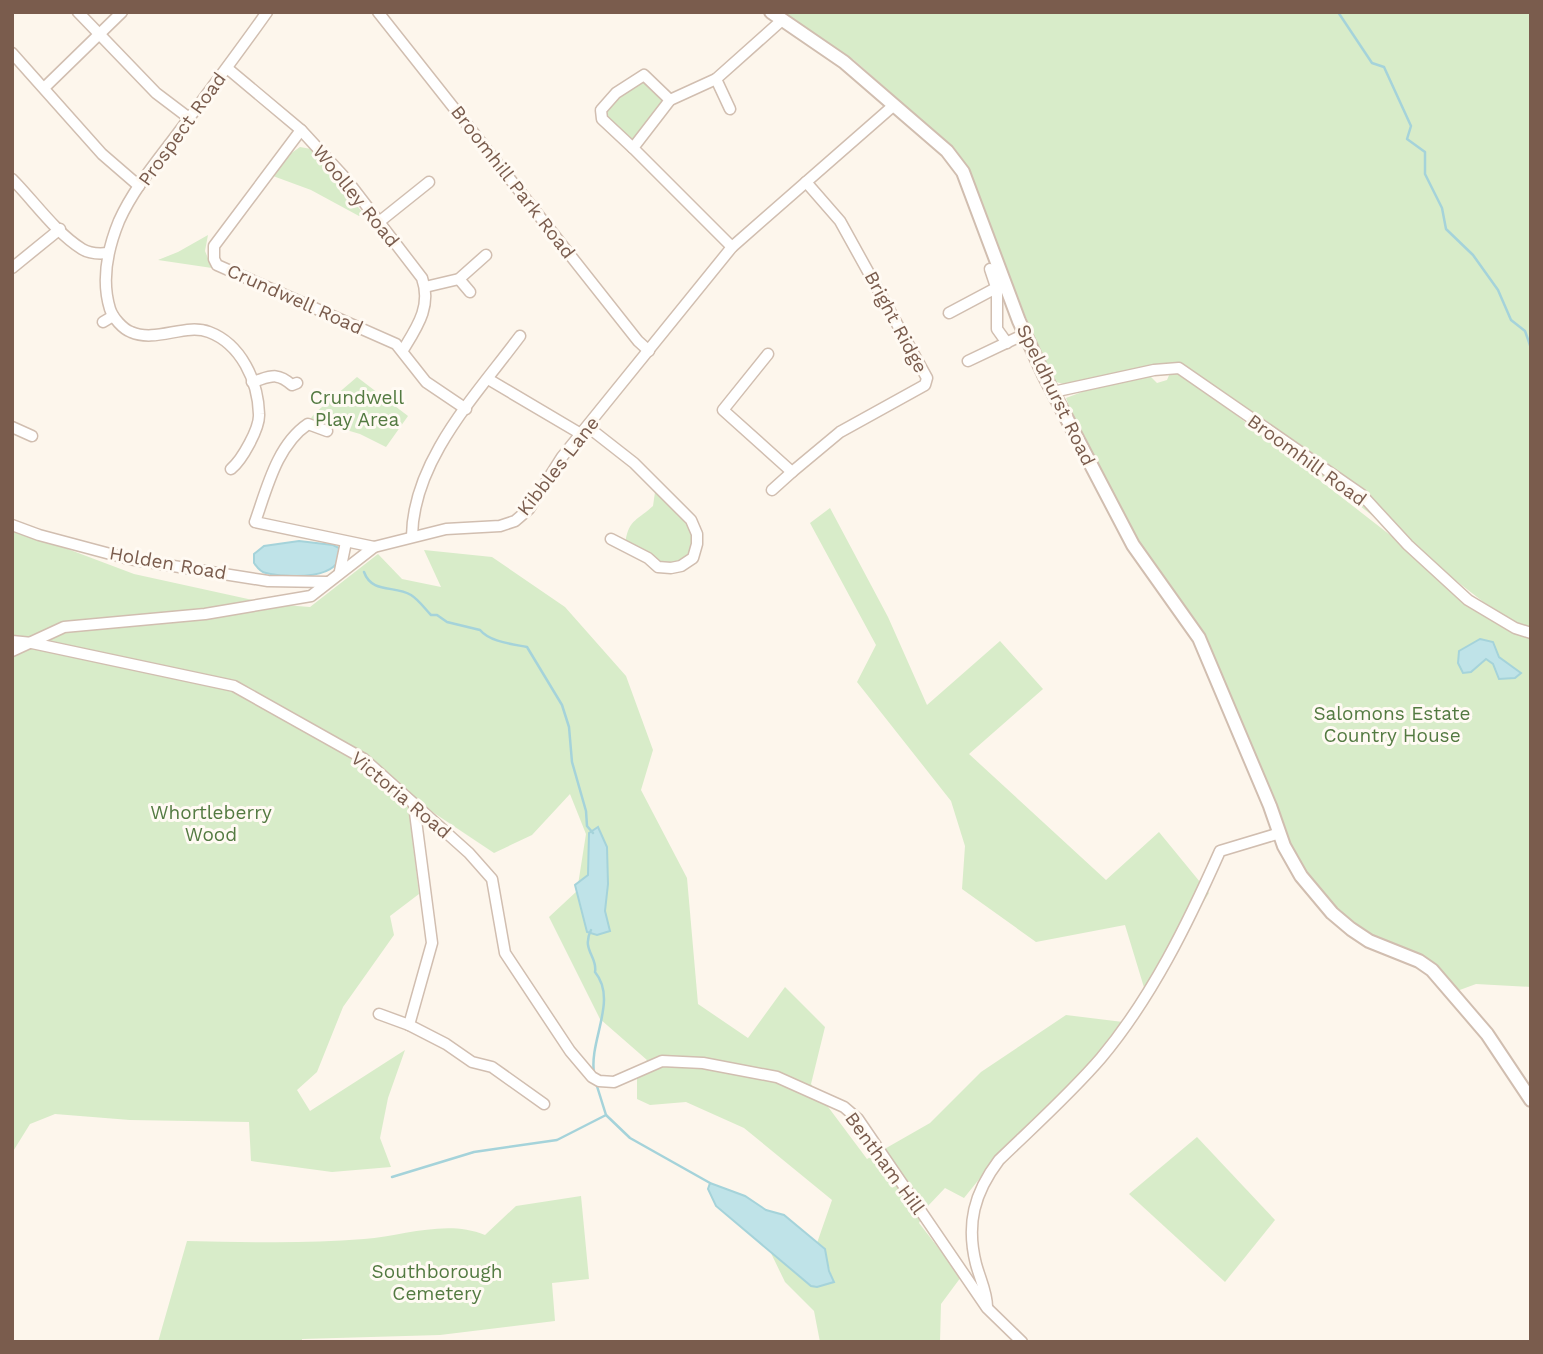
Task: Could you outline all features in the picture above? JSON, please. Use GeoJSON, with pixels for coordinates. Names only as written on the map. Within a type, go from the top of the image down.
{"type":"FeatureCollection","features":[{"type":"Feature","properties":{"kind":"street"},"geometry":{"type":"LineString","coordinates":[[78,12],[156,93],[189,118]]}},
{"type":"Feature","properties":{"kind":"street"},"geometry":{"type":"LineString","coordinates":[[44,88],[122,12]]}},
{"type":"Feature","properties":{"kind":"street","name":"Prospect Road"},"geometry":{"type":"LineString","coordinates":[[113,316],[108,299],[106,261],[120,219],[139,186],[267,12]]}},
{"type":"Feature","properties":{"kind":"street","name":"Broomhill Park Road"},"geometry":{"type":"LineString","coordinates":[[377,12],[638,341],[649,351]]}},
{"type":"Feature","properties":{"kind":"street"},"geometry":{"type":"LineString","coordinates":[[633,148],[670,100],[716,79],[776,16]]}},
{"type":"Feature","properties":{"kind":"street","name":"Speldhurst Road"},"geometry":{"type":"LineString","coordinates":[[776,16],[844,62],[947,151],[963,172],[1025,334],[1133,545],[1199,638],[1284,846],[1301,876],[1332,913],[1369,941],[1419,961],[1446,983],[1487,1034],[1531,1100]]}},
{"type":"Feature","properties":{"kind":"street"},"geometry":{"type":"LineString","coordinates":[[12,53],[102,154],[139,186]]}},
{"type":"Feature","properties":{"kind":"street","name":"Woolley Road"},"geometry":{"type":"LineString","coordinates":[[227,68],[301,130],[379,222],[422,278],[425,287]]}},
{"type":"Feature","properties":{"kind":"street"},"geometry":{"type":"LineString","coordinates":[[670,100],[644,75],[616,93],[601,110],[602,119],[732,247]]}},
{"type":"Feature","properties":{"kind":"street"},"geometry":{"type":"LineString","coordinates":[[716,79],[730,109]]}},
{"type":"Feature","properties":{"kind":"street","name":"Kibbles Lane"},"geometry":{"type":"LineString","coordinates":[[12,651],[64,627],[205,614],[311,596],[374,547],[446,529],[500,526],[516,521],[529,509],[562,457],[732,247],[893,106]]}},
{"type":"Feature","properties":{"kind":"street","name":"Crundwell Road"},"geometry":{"type":"LineString","coordinates":[[301,130],[214,246],[217,265],[389,340],[403,351],[426,382],[466,409]]}},
{"type":"Feature","properties":{"kind":"street"},"geometry":{"type":"LineString","coordinates":[[12,178],[82,249],[96,254],[108,253]]}},
{"type":"Feature","properties":{"kind":"street"},"geometry":{"type":"LineString","coordinates":[[379,222],[429,182]]}},
{"type":"Feature","properties":{"kind":"street","name":"Bright Ridge"},"geometry":{"type":"LineString","coordinates":[[792,472],[840,432],[925,384],[927,378],[840,221],[806,182]]}},
{"type":"Feature","properties":{"kind":"street"},"geometry":{"type":"LineString","coordinates":[[12,268],[60,229]]}},
{"type":"Feature","properties":{"kind":"street"},"geometry":{"type":"LineString","coordinates":[[403,351],[419,324],[425,307],[425,287],[459,279],[486,255]]}},
{"type":"Feature","properties":{"kind":"street"},"geometry":{"type":"LineString","coordinates":[[990,269],[996,288],[997,329],[1007,343]]}},
{"type":"Feature","properties":{"kind":"street"},"geometry":{"type":"LineString","coordinates":[[459,279],[470,292]]}},
{"type":"Feature","properties":{"kind":"street"},"geometry":{"type":"LineString","coordinates":[[949,313],[996,288]]}},
{"type":"Feature","properties":{"kind":"street"},"geometry":{"type":"LineString","coordinates":[[103,323],[113,316],[128,331],[148,337],[170,332],[206,331],[228,341],[239,354],[252,382],[260,415],[239,463],[231,469]]}},
{"type":"Feature","properties":{"kind":"street"},"geometry":{"type":"LineString","coordinates":[[968,361],[1025,334]]}},
{"type":"Feature","properties":{"kind":"street"},"geometry":{"type":"LineString","coordinates":[[412,536],[415,505],[425,473],[466,409],[520,336]]}},
{"type":"Feature","properties":{"kind":"street"},"geometry":{"type":"LineString","coordinates":[[768,354],[723,410],[792,472],[772,490]]}},
{"type":"Feature","properties":{"kind":"street","name":"Broomhill Road"},"geometry":{"type":"LineString","coordinates":[[1053,392],[1154,370],[1179,368],[1361,494],[1408,545],[1468,600],[1514,628],[1531,633]]}},
{"type":"Feature","properties":{"kind":"street"},"geometry":{"type":"LineString","coordinates":[[252,382],[273,376],[282,377],[292,385],[297,383]]}},
{"type":"Feature","properties":{"kind":"street"},"geometry":{"type":"LineString","coordinates":[[488,379],[584,430],[634,463],[691,520],[697,534],[693,558],[681,566],[671,568],[658,567],[648,558],[611,539]]}},
{"type":"Feature","properties":{"kind":"street"},"geometry":{"type":"LineString","coordinates":[[327,431],[308,424],[286,443],[255,522],[374,547]]}},
{"type":"Feature","properties":{"kind":"street"},"geometry":{"type":"LineString","coordinates":[[12,427],[32,436]]}},
{"type":"Feature","properties":{"kind":"street","name":"Holden Road"},"geometry":{"type":"LineString","coordinates":[[12,525],[128,559],[268,581],[327,582]]}},
{"type":"Feature","properties":{"kind":"street"},"geometry":{"type":"LineString","coordinates":[[340,571],[346,542]]}},
{"type":"Feature","properties":{"kind":"street","name":"Victoria Road"},"geometry":{"type":"LineString","coordinates":[[12,641],[234,686],[364,759],[469,853],[492,879],[505,953],[585,1071]]}},
{"type":"Feature","properties":{"kind":"street"},"geometry":{"type":"LineString","coordinates":[[409,1025],[432,943],[414,805]]}},
{"type":"Feature","properties":{"kind":"street"},"geometry":{"type":"LineString","coordinates":[[1022,1342],[987,1308],[987,1295],[977,1266],[972,1230],[976,1201],[987,1176],[999,1160],[1100,1058],[1141,1002],[1175,946],[1220,851],[1280,833]]}},
{"type":"Feature","properties":{"kind":"street"},"geometry":{"type":"LineString","coordinates":[[379,1014],[409,1025],[446,1044],[472,1062],[492,1067],[544,1104]]}},
{"type":"Feature","properties":{"kind":"street","name":"Bentham Hill"},"geometry":{"type":"LineString","coordinates":[[585,1071],[606,1083],[621,1080],[662,1061],[703,1063],[777,1077],[844,1107],[858,1119],[987,1308]]}},
{"type":"Feature","properties":{"kind":"green space","name":"Salomons Estate Country House"},"geometry":{"type":"Polygon","coordinates":[[[783,12],[1531,12],[1531,987],[1476,984],[1457,991],[1362,931],[1342,916],[1312,884],[1292,849],[1212,659],[1146,554],[1082,440],[1066,398],[1103,384],[1149,375],[1157,383],[1167,380],[1170,373],[1181,372],[1485,609],[1504,618],[1180,366],[1068,385],[1056,382],[1048,375],[968,169],[952,147],[854,60],[783,12]]]}},
{"type":"Feature","properties":{"kind":"green space"},"geometry":{"type":"Polygon","coordinates":[[[644,75],[670,100],[633,148],[602,119],[616,93],[644,75]]]}},
{"type":"Feature","properties":{"kind":"green space"},"geometry":{"type":"Polygon","coordinates":[[[300,147],[311,149],[363,213],[359,216],[311,190],[273,176],[290,154],[300,147]]]}},
{"type":"Feature","properties":{"kind":"green space"},"geometry":{"type":"Polygon","coordinates":[[[208,235],[205,251],[212,268],[158,260],[178,252],[208,235]]]}},
{"type":"Feature","properties":{"kind":"green space","name":"Crundwell Play Area"},"geometry":{"type":"Polygon","coordinates":[[[357,377],[408,416],[386,447],[360,434],[336,427],[327,431],[308,422],[357,377]]]}},
{"type":"Feature","properties":{"kind":"green space"},"geometry":{"type":"Polygon","coordinates":[[[656,485],[697,534],[693,558],[671,568],[625,545],[631,525],[653,506],[656,485]]]}},
{"type":"Feature","properties":{"kind":"green space"},"geometry":{"type":"Polygon","coordinates":[[[830,508],[888,617],[927,705],[1000,641],[1043,689],[969,754],[1106,880],[1159,832],[1209,893],[1146,994],[1125,925],[1036,942],[962,889],[965,846],[951,801],[857,682],[876,645],[810,523],[830,508]]]}},
{"type":"Feature","properties":{"kind":"green space","name":"Whortleberry Wood"},"geometry":{"type":"Polygon","coordinates":[[[12,528],[134,574],[271,604],[310,607],[378,554],[402,579],[441,587],[424,550],[492,557],[565,607],[626,676],[653,750],[641,790],[687,878],[698,1004],[748,1038],[785,987],[825,1027],[811,1084],[867,1159],[930,1123],[981,1072],[1066,1015],[1123,1022],[1058,1103],[1009,1142],[964,1198],[945,1188],[927,1207],[919,1223],[961,1277],[941,1304],[940,1342],[820,1342],[814,1311],[785,1282],[769,1249],[817,1287],[834,1281],[823,1251],[817,1243],[832,1200],[744,1128],[686,1102],[650,1105],[637,1099],[637,1071],[647,1060],[600,1019],[549,917],[577,891],[586,834],[570,794],[532,835],[494,853],[407,795],[419,894],[390,916],[394,935],[343,1007],[317,1072],[297,1090],[310,1111],[405,1050],[388,1098],[380,1138],[391,1167],[332,1172],[251,1161],[249,1122],[130,1120],[55,1114],[30,1124],[12,1153],[12,528]]]}},
{"type":"Feature","properties":{"kind":"green space"},"geometry":{"type":"Polygon","coordinates":[[[1197,1137],[1275,1220],[1225,1282],[1129,1194],[1197,1137]]]}},
{"type":"Feature","properties":{"kind":"green space","name":"Southborough Cemetery"},"geometry":{"type":"Polygon","coordinates":[[[581,1196],[589,1279],[552,1283],[555,1321],[440,1335],[302,1339],[302,1342],[158,1342],[187,1241],[342,1241],[440,1228],[470,1230],[485,1235],[516,1206],[581,1196]]]}},
{"type":"Feature","properties":{"kind":"water"},"geometry":{"type":"Polygon","coordinates":[[[299,541],[333,545],[339,548],[339,559],[334,567],[325,572],[300,576],[264,572],[254,563],[254,554],[264,546],[299,541]]]}},
{"type":"Feature","properties":{"kind":"water"},"geometry":{"type":"Polygon","coordinates":[[[1480,639],[1493,642],[1499,657],[1521,673],[1515,678],[1499,679],[1493,664],[1486,659],[1471,672],[1463,673],[1458,663],[1459,651],[1480,639]]]}},
{"type":"Feature","properties":{"kind":"water"},"geometry":{"type":"Polygon","coordinates":[[[598,827],[607,847],[608,884],[605,911],[610,931],[597,935],[587,932],[575,885],[588,875],[589,833],[598,827]]]}},
{"type":"Feature","properties":{"kind":"water"},"geometry":{"type":"Polygon","coordinates":[[[710,1183],[745,1196],[766,1210],[784,1215],[825,1249],[834,1282],[811,1286],[716,1206],[708,1189],[710,1183]]]}},
{"type":"Feature","properties":{"kind":"waterway"},"geometry":{"type":"LineString","coordinates":[[1338,12],[1372,63],[1384,67],[1411,126],[1407,139],[1425,152],[1425,174],[1442,208],[1446,229],[1473,255],[1498,290],[1511,320],[1525,331],[1531,348]]}},
{"type":"Feature","properties":{"kind":"waterway"},"geometry":{"type":"LineString","coordinates":[[364,572],[368,579],[378,586],[411,595],[431,615],[480,630],[495,640],[527,647],[562,705],[569,727],[572,762],[586,811],[587,826],[593,833]]}},
{"type":"Feature","properties":{"kind":"waterway"},"geometry":{"type":"LineString","coordinates":[[591,930],[588,943],[604,995],[595,1047],[594,1073]]}},
{"type":"Feature","properties":{"kind":"waterway"},"geometry":{"type":"LineString","coordinates":[[596,1083],[606,1115],[630,1138],[710,1183]]}},
{"type":"Feature","properties":{"kind":"waterway"},"geometry":{"type":"LineString","coordinates":[[392,1177],[474,1152],[557,1140],[606,1115]]}}]}
